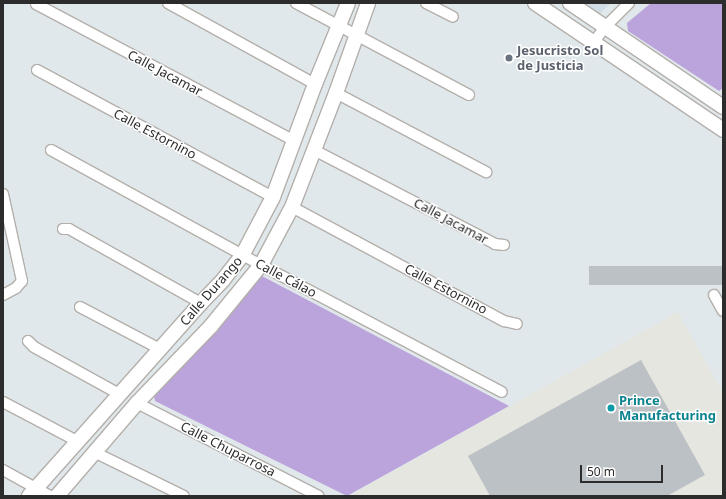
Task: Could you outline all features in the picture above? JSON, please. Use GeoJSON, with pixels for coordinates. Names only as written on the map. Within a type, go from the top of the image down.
{"type":"FeatureCollection","features":[{"type":"Feature","properties":{"kind":"main road","name":"Calle Durango"},"geometry":{"type":"LineString","coordinates":[[33,492],[79,442],[119,394],[223,280],[243,254],[273,198],[295,142],[315,84],[348,3]]}},
{"type":"Feature","properties":{"kind":"main road","name":"Calle Durango"},"geometry":{"type":"LineString","coordinates":[[57,496],[137,403],[211,326],[261,265],[292,207],[336,94],[368,3]]}},
{"type":"Feature","properties":{"kind":"main road"},"geometry":{"type":"LineString","coordinates":[[535,3],[723,130]]}},
{"type":"Feature","properties":{"kind":"main road"},"geometry":{"type":"LineString","coordinates":[[570,3],[723,107]]}},
{"type":"Feature","properties":{"kind":"street"},"geometry":{"type":"LineString","coordinates":[[168,3],[315,84]]}},
{"type":"Feature","properties":{"kind":"street"},"geometry":{"type":"LineString","coordinates":[[296,3],[469,95]]}},
{"type":"Feature","properties":{"kind":"street"},"geometry":{"type":"LineString","coordinates":[[426,3],[453,17]]}},
{"type":"Feature","properties":{"kind":"street"},"geometry":{"type":"LineString","coordinates":[[594,42],[605,27],[629,3]]}},
{"type":"Feature","properties":{"kind":"street","name":"Calle Jacamar"},"geometry":{"type":"LineString","coordinates":[[36,4],[295,142]]}},
{"type":"Feature","properties":{"kind":"street","name":"Calle Estornino"},"geometry":{"type":"LineString","coordinates":[[37,70],[273,198]]}},
{"type":"Feature","properties":{"kind":"street"},"geometry":{"type":"LineString","coordinates":[[336,94],[486,172]]}},
{"type":"Feature","properties":{"kind":"street","name":"Calle Cálao"},"geometry":{"type":"LineString","coordinates":[[51,150],[261,265],[502,392]]}},
{"type":"Feature","properties":{"kind":"street","name":"Calle Jacamar"},"geometry":{"type":"LineString","coordinates":[[314,150],[495,244],[504,245]]}},
{"type":"Feature","properties":{"kind":"street"},"geometry":{"type":"LineString","coordinates":[[3,194],[22,281],[16,288],[3,295]]}},
{"type":"Feature","properties":{"kind":"street","name":"Calle Estornino"},"geometry":{"type":"LineString","coordinates":[[292,207],[504,320],[517,324]]}},
{"type":"Feature","properties":{"kind":"street"},"geometry":{"type":"LineString","coordinates":[[63,229],[69,229],[201,303]]}},
{"type":"Feature","properties":{"kind":"street"},"geometry":{"type":"LineString","coordinates":[[714,295],[723,311]]}},
{"type":"Feature","properties":{"kind":"street"},"geometry":{"type":"LineString","coordinates":[[80,307],[160,349]]}},
{"type":"Feature","properties":{"kind":"street"},"geometry":{"type":"LineString","coordinates":[[28,341],[34,347],[119,394]]}},
{"type":"Feature","properties":{"kind":"street"},"geometry":{"type":"LineString","coordinates":[[3,402],[79,442]]}},
{"type":"Feature","properties":{"kind":"street","name":"Calle Chuparrosa"},"geometry":{"type":"LineString","coordinates":[[137,403],[319,496]]}},
{"type":"Feature","properties":{"kind":"street"},"geometry":{"type":"LineString","coordinates":[[94,452],[184,496]]}},
{"type":"Feature","properties":{"kind":"street"},"geometry":{"type":"LineString","coordinates":[[3,470],[33,492],[50,496]]}},
{"type":"Feature","properties":{"kind":"shaded area"},"geometry":{"type":"Polygon","coordinates":[[[583,3],[611,3],[600,14],[583,3]]]}},
{"type":"Feature","properties":{"kind":"shaded area"},"geometry":{"type":"Polygon","coordinates":[[[651,3],[723,3],[723,88],[719,91],[628,31],[627,23],[651,3]]]}},
{"type":"Feature","properties":{"kind":"shaded area"},"geometry":{"type":"Polygon","coordinates":[[[262,276],[509,406],[347,496],[155,401],[154,396],[262,276]]]}},
{"type":"Feature","properties":{"kind":"shaded area"},"geometry":{"type":"Polygon","coordinates":[[[678,312],[723,393],[723,496],[349,496],[678,312]]]}},
{"type":"Feature","properties":{"kind":"building"},"geometry":{"type":"Polygon","coordinates":[[[589,266],[723,266],[723,285],[589,285],[589,266]]]}},
{"type":"Feature","properties":{"kind":"building","name":"Prince Manufacturing"},"geometry":{"type":"Polygon","coordinates":[[[641,360],[705,475],[667,496],[490,496],[468,456],[641,360]]]}},
{"type":"Feature","properties":{"kind":"place","name":"Jesucristo Sol de Justicia"},"geometry":{"type":"Point","coordinates":[509,58]}},
{"type":"Feature","properties":{"kind":"place","name":"Prince Manufacturing"},"geometry":{"type":"Point","coordinates":[611,408]}}]}
